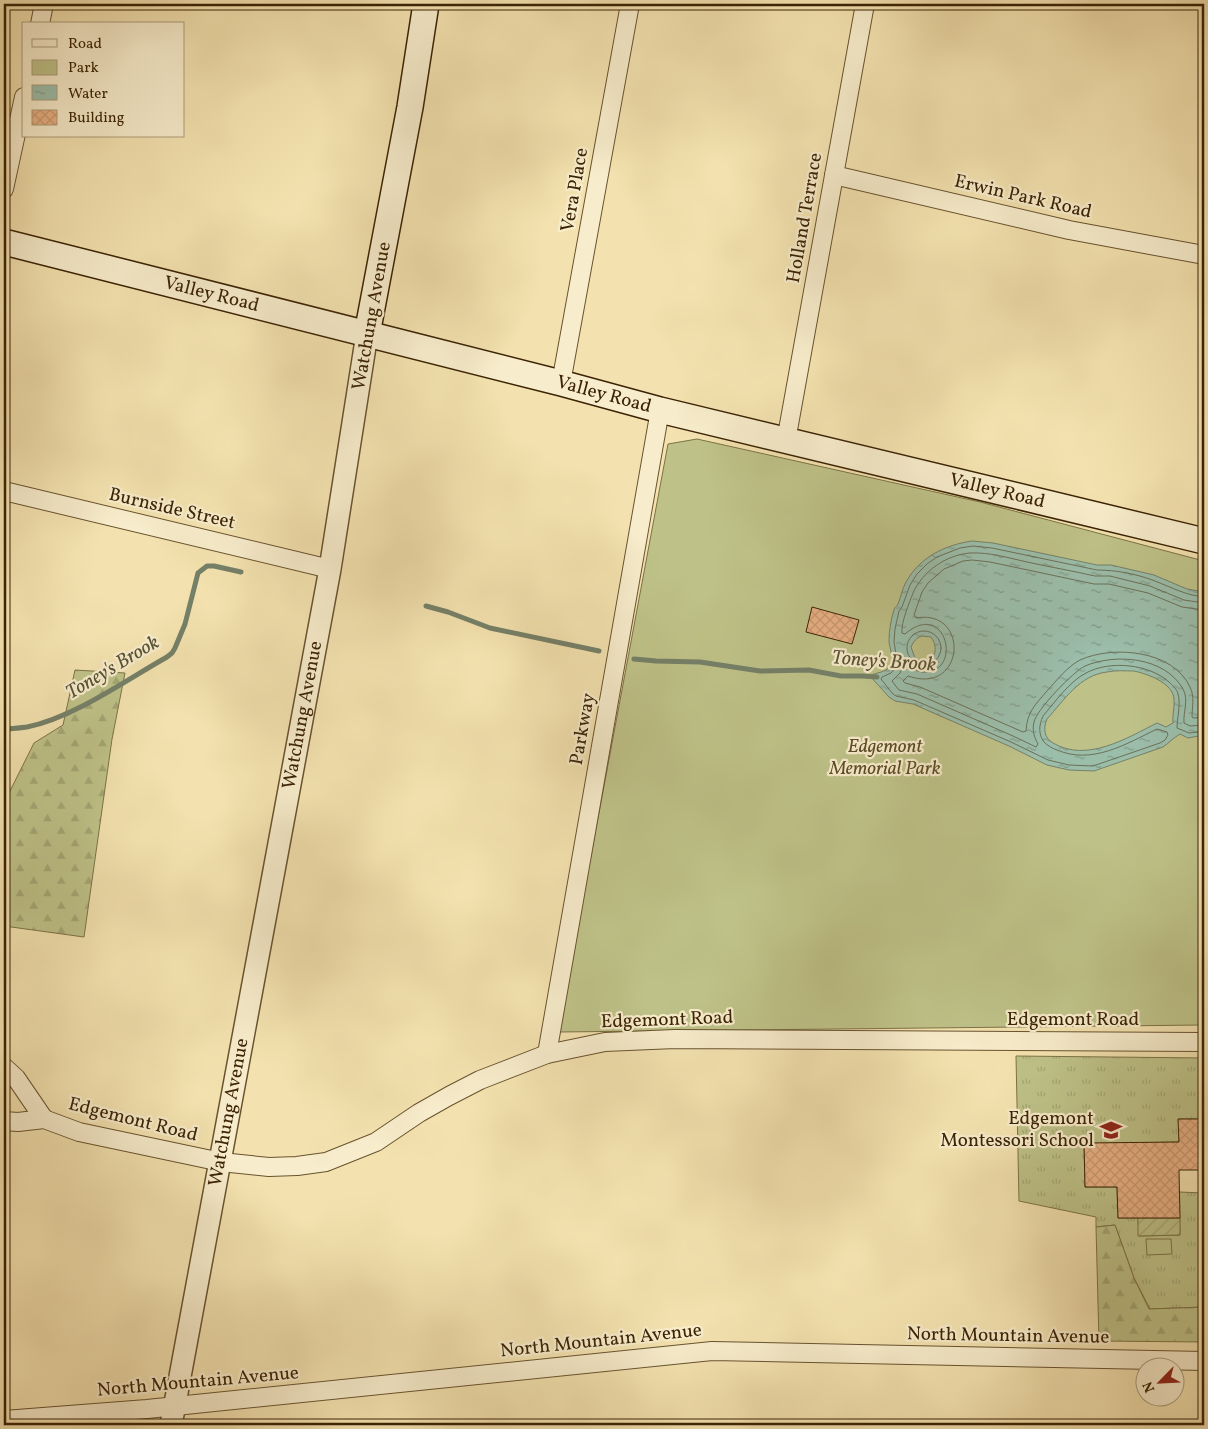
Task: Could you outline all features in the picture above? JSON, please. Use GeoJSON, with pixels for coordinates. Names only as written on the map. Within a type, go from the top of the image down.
{"type":"FeatureCollection","features":[{"type":"Feature","properties":{"kind":"main road","name":"Watchung Avenue"},"geometry":{"type":"LineString","coordinates":[[367,334],[410,107],[426,4]]}},
{"type":"Feature","properties":{"kind":"main road","name":"Valley Road"},"geometry":{"type":"LineString","coordinates":[[4,242],[660,410],[1204,541]]}},
{"type":"Feature","properties":{"kind":"street"},"geometry":{"type":"LineString","coordinates":[[40,22],[44,4]]}},
{"type":"Feature","properties":{"kind":"street","name":"Vera Place"},"geometry":{"type":"LineString","coordinates":[[560,383],[630,4]]}},
{"type":"Feature","properties":{"kind":"street","name":"Holland Terrace"},"geometry":{"type":"LineString","coordinates":[[786,441],[865,4]]}},
{"type":"Feature","properties":{"kind":"street"},"geometry":{"type":"LineString","coordinates":[[4,189],[22,106]]}},
{"type":"Feature","properties":{"kind":"street","name":"Erwin Park Road"},"geometry":{"type":"LineString","coordinates":[[834,174],[1069,230],[1204,255]]}},
{"type":"Feature","properties":{"kind":"street","name":"Watchung Avenue"},"geometry":{"type":"LineString","coordinates":[[173,1416],[330,569],[367,334]]}},
{"type":"Feature","properties":{"kind":"street","name":"Parkway"},"geometry":{"type":"LineString","coordinates":[[548,1054],[660,410]]}},
{"type":"Feature","properties":{"kind":"street","name":"Burnside Street"},"geometry":{"type":"LineString","coordinates":[[4,491],[330,569]]}},
{"type":"Feature","properties":{"kind":"street","name":"Edgemont Road"},"geometry":{"type":"LineString","coordinates":[[4,1120],[18,1122],[44,1119],[79,1132],[221,1162],[269,1168],[326,1162],[351,1153],[376,1142],[419,1113],[480,1080],[548,1054],[605,1042],[640,1039],[1204,1042]]}},
{"type":"Feature","properties":{"kind":"street","name":"Edgemont Road"},"geometry":{"type":"LineString","coordinates":[[4,1066],[16,1078],[44,1119]]}},
{"type":"Feature","properties":{"kind":"street","name":"North Mountain Avenue"},"geometry":{"type":"LineString","coordinates":[[4,1420],[173,1416],[712,1351],[1204,1361]]}},
{"type":"Feature","properties":{"kind":"green space","name":"Edgemont Memorial Park"},"geometry":{"type":"Polygon","coordinates":[[[697,439],[980,502],[1204,561],[1204,1025],[558,1032],[668,444],[697,439]]]}},
{"type":"Feature","properties":{"kind":"green space"},"geometry":{"type":"Polygon","coordinates":[[[75,670],[125,673],[112,739],[84,937],[4,926],[4,803],[34,743],[63,725],[75,670]]]}},
{"type":"Feature","properties":{"kind":"green space","name":"Edgemont Montessori School"},"geometry":{"type":"Polygon","coordinates":[[[1016,1056],[1204,1058],[1204,1119],[1179,1119],[1179,1142],[1084,1144],[1085,1187],[1117,1187],[1118,1218],[1138,1218],[1139,1236],[1180,1235],[1179,1192],[1204,1193],[1204,1307],[1150,1309],[1134,1278],[1115,1225],[1096,1227],[1096,1217],[1019,1201],[1016,1056]]]}},
{"type":"Feature","properties":{"kind":"green space"},"geometry":{"type":"Polygon","coordinates":[[[1138,1218],[1180,1218],[1180,1235],[1138,1236],[1138,1218]]]}},
{"type":"Feature","properties":{"kind":"green space"},"geometry":{"type":"Polygon","coordinates":[[[1115,1225],[1134,1278],[1149,1309],[1204,1307],[1204,1342],[1099,1341],[1096,1227],[1115,1225]]]}},
{"type":"Feature","properties":{"kind":"green space"},"geometry":{"type":"Polygon","coordinates":[[[1146,1239],[1171,1239],[1172,1254],[1147,1255],[1146,1239]]]}},
{"type":"Feature","properties":{"kind":"water"},"geometry":{"type":"Polygon","coordinates":[[[972,541],[993,543],[1097,565],[1111,565],[1154,575],[1187,589],[1204,592],[1204,735],[1188,738],[1180,734],[1163,747],[1094,771],[1069,770],[1047,765],[1009,746],[913,704],[895,701],[889,697],[870,676],[886,670],[891,663],[890,625],[895,607],[905,585],[912,573],[926,559],[943,549],[972,541]],[[922,636],[915,640],[911,647],[915,658],[921,660],[930,659],[935,652],[934,642],[931,637],[922,636]],[[1114,671],[1097,674],[1081,683],[1047,719],[1045,726],[1046,736],[1053,743],[1066,748],[1079,750],[1093,749],[1120,741],[1157,723],[1166,727],[1173,723],[1173,693],[1159,680],[1134,671],[1114,671]]]}},
{"type":"Feature","properties":{"kind":"building"},"geometry":{"type":"Polygon","coordinates":[[[812,607],[859,620],[852,644],[806,632],[812,607]]]}},
{"type":"Feature","properties":{"kind":"building"},"geometry":{"type":"Polygon","coordinates":[[[1178,1119],[1204,1119],[1204,1170],[1179,1170],[1180,1218],[1118,1218],[1117,1187],[1085,1187],[1084,1143],[1179,1142],[1178,1119]]]}},
{"type":"Feature","properties":{"kind":"waterway","name":"Toney's Brook"},"geometry":{"type":"LineString","coordinates":[[4,729],[27,727],[63,716],[167,657],[175,648],[185,624],[198,573],[207,566],[241,572]]}},
{"type":"Feature","properties":{"kind":"waterway","name":"Toney's Brook"},"geometry":{"type":"LineString","coordinates":[[426,606],[490,628],[599,651]]}},
{"type":"Feature","properties":{"kind":"waterway","name":"Toney's Brook"},"geometry":{"type":"LineString","coordinates":[[634,659],[700,662],[760,671],[809,670],[841,676],[877,677]]}},
{"type":"Feature","properties":{"kind":"place","name":"Edgemont Montessori School"},"geometry":{"type":"Point","coordinates":[1111,1130]}}]}
